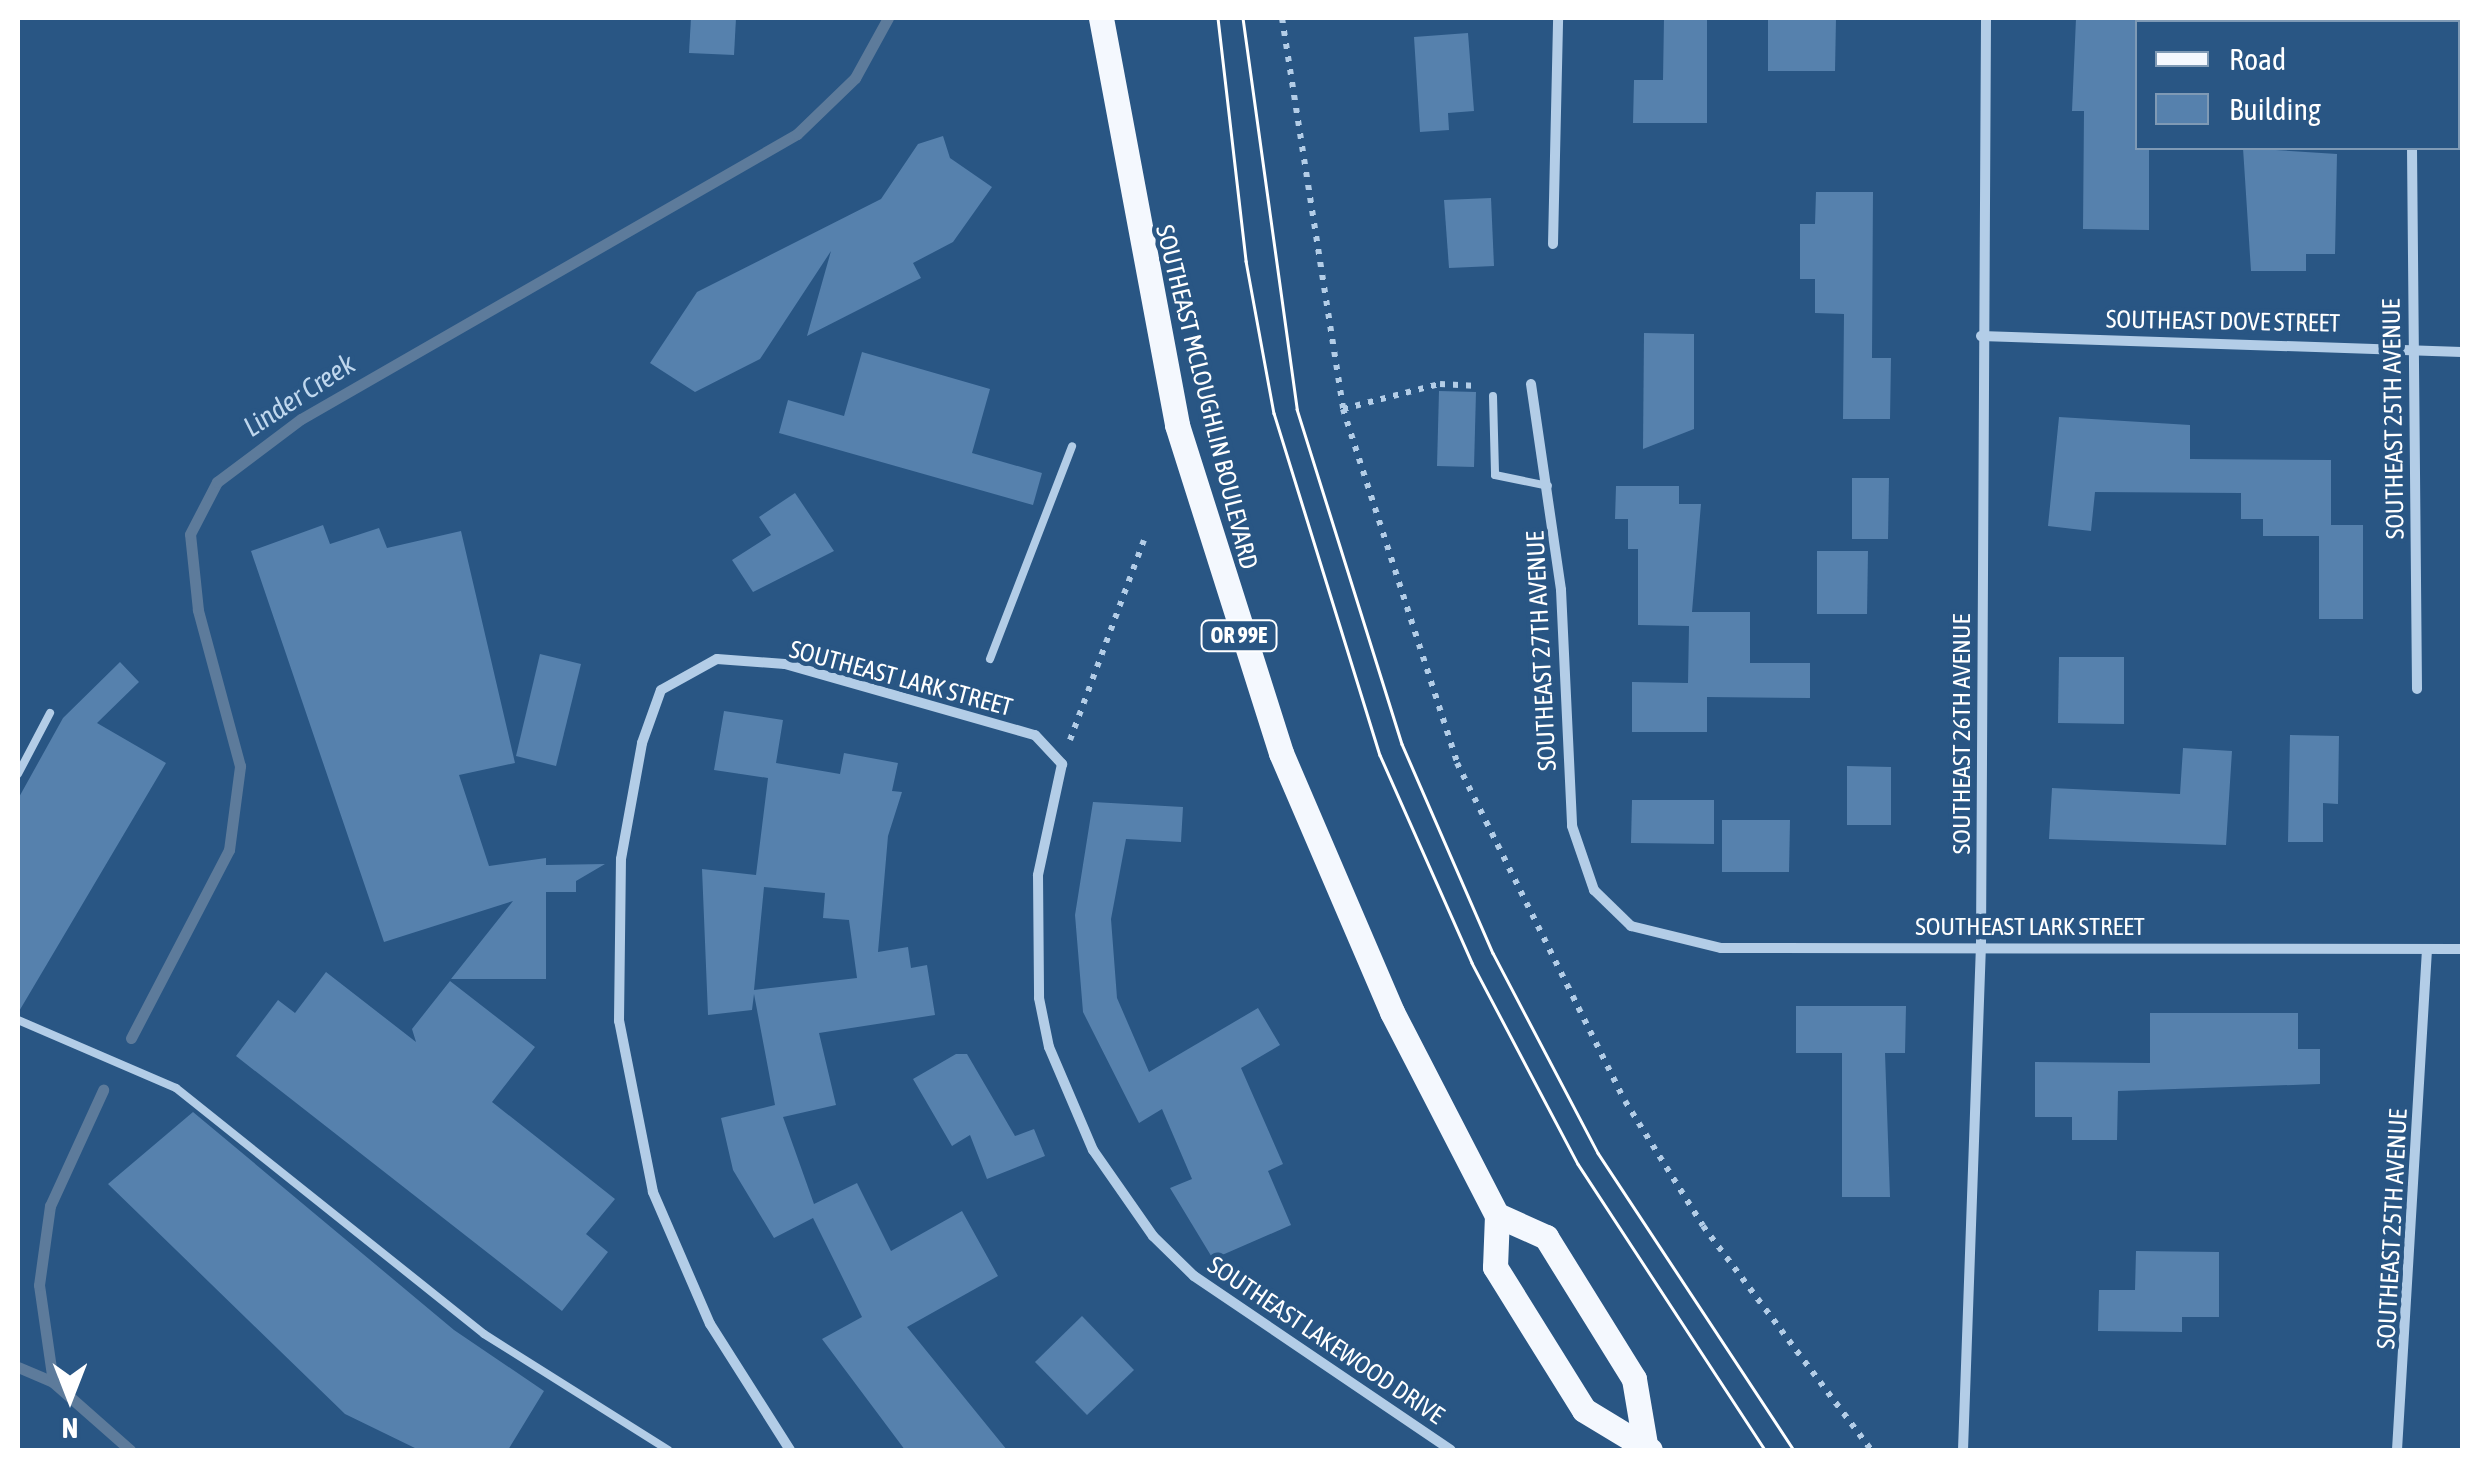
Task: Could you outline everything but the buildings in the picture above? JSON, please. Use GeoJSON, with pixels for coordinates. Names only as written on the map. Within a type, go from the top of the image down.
{"type":"FeatureCollection","features":[{"type":"Feature","properties":{"kind":"main road","name":"SOUTHEAST MCLOUGHLIN BOULEVARD"},"geometry":{"type":"LineString","coordinates":[[1101,18],[1155,332],[1249,666],[1354,929],[1497,1215],[1495,1267],[1584,1410],[1643,1448]]}},
{"type":"Feature","properties":{"kind":"main road","name":"SOUTHEAST MCLOUGHLIN BOULEVARD"},"geometry":{"type":"LineString","coordinates":[[1497,1215],[1546,1237],[1634,1378],[1643,1448]]}},
{"type":"Feature","properties":{"kind":"street"},"geometry":{"type":"LineString","coordinates":[[1553,244],[1558,18]]}},
{"type":"Feature","properties":{"kind":"street","name":"SOUTHEAST 26TH AVENUE"},"geometry":{"type":"LineString","coordinates":[[1963,1450],[1981,944],[1981,336],[1986,18]]}},
{"type":"Feature","properties":{"kind":"street","name":"SOUTHEAST 25TH AVENUE"},"geometry":{"type":"LineString","coordinates":[[2412,150],[2417,689]]}},
{"type":"Feature","properties":{"kind":"street","name":"SOUTHEAST DOVE STREET"},"geometry":{"type":"LineString","coordinates":[[1981,336],[2411,344],[2462,352]]}},
{"type":"Feature","properties":{"kind":"street","name":"SOUTHEAST 27TH AVENUE"},"geometry":{"type":"LineString","coordinates":[[1531,384],[1548,486],[1572,826],[1606,909]]}},
{"type":"Feature","properties":{"kind":"street","name":"SOUTHEAST LARK STREET"},"geometry":{"type":"LineString","coordinates":[[790,1450],[718,1339],[653,1192],[620,1022],[621,860],[642,743],[660,690],[718,659],[785,664],[1035,736],[1062,764]]}},
{"type":"Feature","properties":{"kind":"street","name":"SOUTHEAST LAKEWOOD DRIVE"},"geometry":{"type":"LineString","coordinates":[[1062,764],[1038,874],[1035,957],[1049,1047],[1093,1150],[1153,1236],[1194,1276],[1450,1450]]}},
{"type":"Feature","properties":{"kind":"street","name":"SOUTHEAST LARK STREET"},"geometry":{"type":"LineString","coordinates":[[1606,909],[1689,946],[1981,944],[2462,949]]}},
{"type":"Feature","properties":{"kind":"street","name":"SOUTHEAST 25TH AVENUE"},"geometry":{"type":"LineString","coordinates":[[2397,1450],[2427,948]]}},
{"type":"Feature","properties":{"kind":"lane"},"geometry":{"type":"LineString","coordinates":[[1493,396],[1495,475],[1548,486]]}},
{"type":"Feature","properties":{"kind":"lane"},"geometry":{"type":"LineString","coordinates":[[990,659],[1072,446]]}},
{"type":"Feature","properties":{"kind":"lane"},"geometry":{"type":"LineString","coordinates":[[18,774],[50,712]]}},
{"type":"Feature","properties":{"kind":"lane"},"geometry":{"type":"LineString","coordinates":[[18,1020],[176,1088],[484,1334],[668,1450]]}},
{"type":"Feature","properties":{"kind":"path"},"geometry":{"type":"LineString","coordinates":[[1282,18],[1343,409],[1418,661],[1536,937],[1703,1226],[1871,1450]]}},
{"type":"Feature","properties":{"kind":"path"},"geometry":{"type":"LineString","coordinates":[[1343,409],[1440,384],[1477,385],[1493,396]]}},
{"type":"Feature","properties":{"kind":"path"},"geometry":{"type":"LineString","coordinates":[[1062,764],[1144,540]]}},
{"type":"Feature","properties":{"kind":"waterway","name":"Linder Creek"},"geometry":{"type":"LineString","coordinates":[[131,1038],[229,850],[240,766],[198,610],[190,534],[217,482],[301,419],[797,134],[855,78],[888,18]]}},
{"type":"Feature","properties":{"kind":"waterway","name":"Linder Creek"},"geometry":{"type":"LineString","coordinates":[[53,1382],[39,1285],[50,1206],[103,1090]]}},
{"type":"Feature","properties":{"kind":"waterway"},"geometry":{"type":"LineString","coordinates":[[18,1367],[53,1382],[130,1450]]}},
{"type":"Feature","properties":{"kind":"tram line"},"geometry":{"type":"LineString","coordinates":[[1218,18],[1246,261],[1274,413],[1380,755],[1472,963],[1578,1164],[1765,1450]]}},
{"type":"Feature","properties":{"kind":"tram line"},"geometry":{"type":"LineString","coordinates":[[1243,18],[1297,409],[1402,744],[1493,953],[1598,1153],[1794,1450]]}}]}
